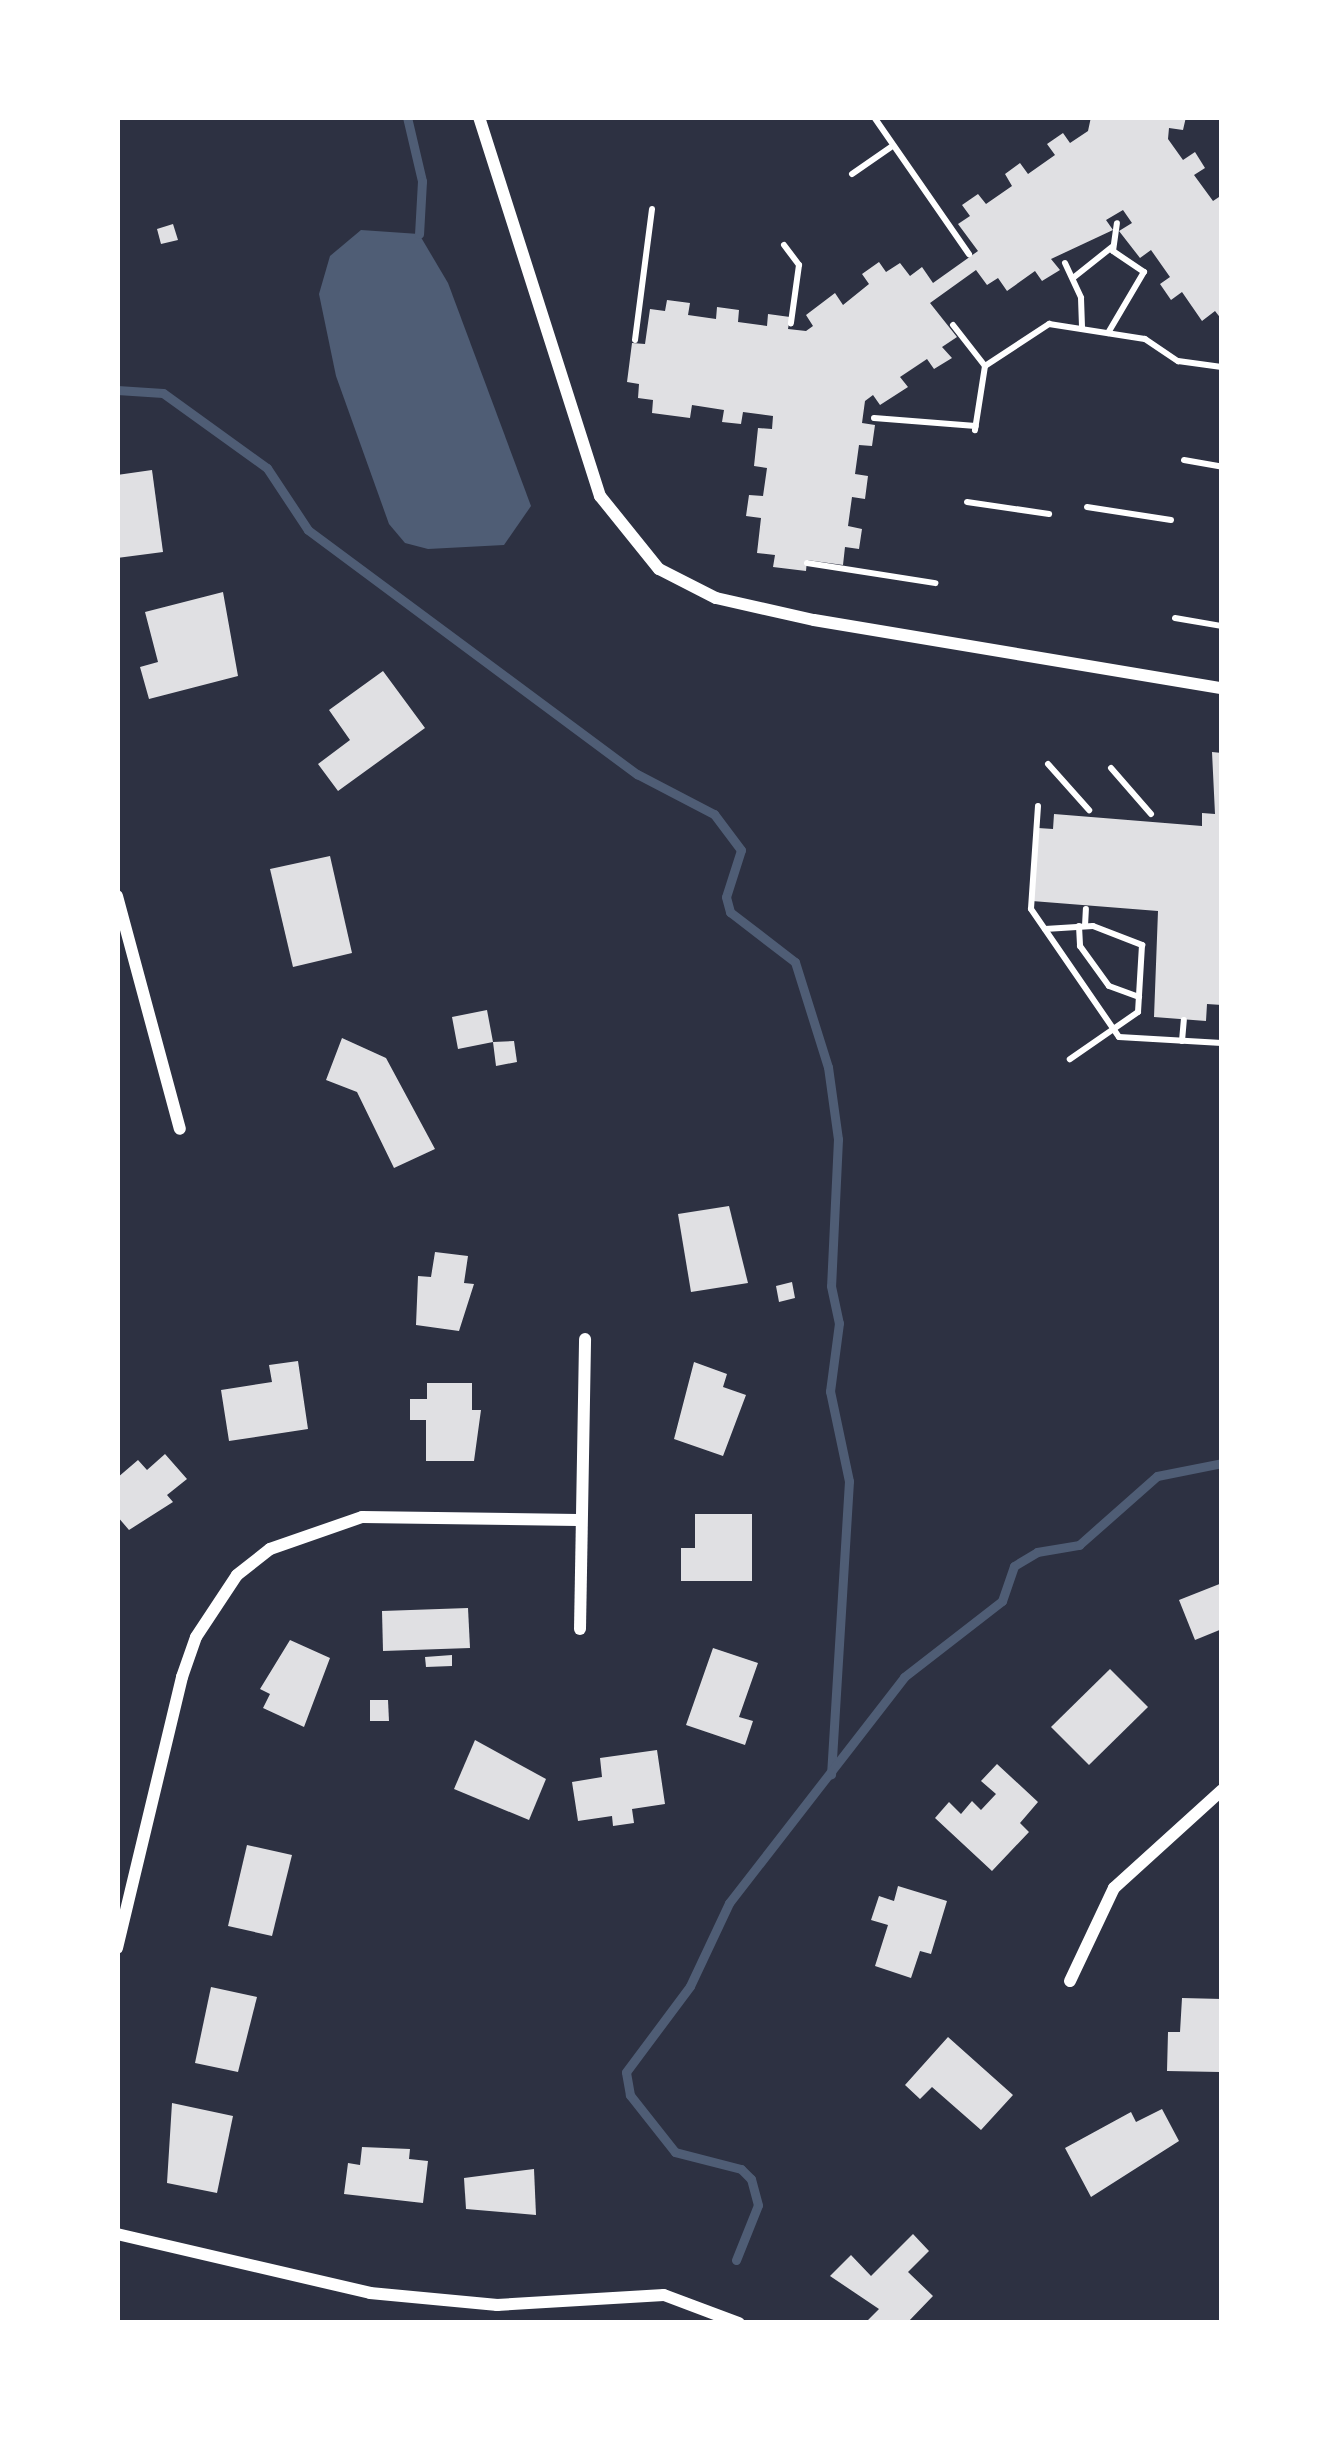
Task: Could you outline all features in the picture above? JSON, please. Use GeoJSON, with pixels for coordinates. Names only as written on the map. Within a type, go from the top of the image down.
{"type":"FeatureCollection","features":[{"type":"Feature","properties":{"kind":"street"},"geometry":{"type":"LineString","coordinates":[[479,117],[600,496],[659,569],[716,598],[814,620],[1222,688]]}},
{"type":"Feature","properties":{"kind":"street"},"geometry":{"type":"LineString","coordinates":[[117,896],[180,1130]]}},
{"type":"Feature","properties":{"kind":"street"},"geometry":{"type":"LineString","coordinates":[[580,1629],[578,1520],[585,1339]]}},
{"type":"Feature","properties":{"kind":"street"},"geometry":{"type":"LineString","coordinates":[[117,1948],[182,1677],[196,1636],[237,1575],[270,1549],[362,1517],[578,1520]]}},
{"type":"Feature","properties":{"kind":"street"},"geometry":{"type":"LineString","coordinates":[[1070,1981],[1114,1888],[1222,1790]]}},
{"type":"Feature","properties":{"kind":"street"},"geometry":{"type":"LineString","coordinates":[[117,2234],[370,2294],[497,2306],[664,2295],[739,2323]]}},
{"type":"Feature","properties":{"kind":"path"},"geometry":{"type":"LineString","coordinates":[[874,117],[969,254]]}},
{"type":"Feature","properties":{"kind":"path"},"geometry":{"type":"LineString","coordinates":[[852,174],[891,147]]}},
{"type":"Feature","properties":{"kind":"path"},"geometry":{"type":"LineString","coordinates":[[635,340],[652,209]]}},
{"type":"Feature","properties":{"kind":"path"},"geometry":{"type":"LineString","coordinates":[[1072,282],[1077,268],[1112,247],[1117,223]]}},
{"type":"Feature","properties":{"kind":"path"},"geometry":{"type":"LineString","coordinates":[[784,244],[800,265],[791,323]]}},
{"type":"Feature","properties":{"kind":"path"},"geometry":{"type":"LineString","coordinates":[[1108,333],[1123,320],[1144,272],[1112,247]]}},
{"type":"Feature","properties":{"kind":"path"},"geometry":{"type":"LineString","coordinates":[[1065,263],[1082,329]]}},
{"type":"Feature","properties":{"kind":"path"},"geometry":{"type":"LineString","coordinates":[[953,325],[985,366]]}},
{"type":"Feature","properties":{"kind":"path"},"geometry":{"type":"LineString","coordinates":[[874,418],[976,428],[985,366],[1040,326],[1154,342],[1178,361],[1222,368]]}},
{"type":"Feature","properties":{"kind":"path"},"geometry":{"type":"LineString","coordinates":[[1184,460],[1222,467]]}},
{"type":"Feature","properties":{"kind":"path"},"geometry":{"type":"LineString","coordinates":[[967,502],[1048,514]]}},
{"type":"Feature","properties":{"kind":"path"},"geometry":{"type":"LineString","coordinates":[[1087,507],[1171,520]]}},
{"type":"Feature","properties":{"kind":"path"},"geometry":{"type":"LineString","coordinates":[[807,563],[935,583]]}},
{"type":"Feature","properties":{"kind":"path"},"geometry":{"type":"LineString","coordinates":[[1175,618],[1222,626]]}},
{"type":"Feature","properties":{"kind":"path"},"geometry":{"type":"LineString","coordinates":[[1048,764],[1089,810]]}},
{"type":"Feature","properties":{"kind":"path"},"geometry":{"type":"LineString","coordinates":[[1111,768],[1150,814]]}},
{"type":"Feature","properties":{"kind":"path"},"geometry":{"type":"LineString","coordinates":[[1038,806],[1031,910],[1119,1036],[1222,1043]]}},
{"type":"Feature","properties":{"kind":"path"},"geometry":{"type":"LineString","coordinates":[[1086,910],[1080,946],[1109,986],[1150,992]]}},
{"type":"Feature","properties":{"kind":"path"},"geometry":{"type":"LineString","coordinates":[[1045,930],[1082,926],[1142,945],[1138,1012],[1070,1059]]}},
{"type":"Feature","properties":{"kind":"path"},"geometry":{"type":"LineString","coordinates":[[1183,1041],[1184,1021]]}},
{"type":"Feature","properties":{"kind":"water"},"geometry":{"type":"Polygon","coordinates":[[[361,230],[419,234],[448,283],[531,506],[504,545],[428,549],[405,543],[389,524],[336,376],[319,294],[330,256],[361,230]]]}},
{"type":"Feature","properties":{"kind":"building"},"geometry":{"type":"Polygon","coordinates":[[[1091,117],[1186,117],[1183,130],[1169,128],[1168,139],[1183,160],[1195,152],[1205,168],[1194,175],[1213,201],[1222,195],[1222,320],[1215,311],[1202,321],[1182,292],[1171,300],[1160,284],[1170,277],[1151,250],[1140,258],[1119,231],[1132,223],[1123,210],[1106,220],[1113,230],[1051,259],[1060,270],[1042,281],[1035,271],[1007,291],[998,278],[987,285],[976,270],[930,303],[957,337],[942,347],[952,358],[934,369],[927,359],[900,377],[908,387],[880,405],[873,395],[865,401],[862,423],[875,425],[872,446],[859,445],[855,474],[868,476],[865,499],[852,497],[848,526],[862,529],[859,549],[845,547],[843,565],[807,560],[806,571],[773,567],[775,555],[757,553],[761,518],[746,516],[749,495],[763,496],[767,468],[754,466],[758,428],[772,429],[773,416],[743,412],[741,424],[722,422],[724,410],[692,405],[690,418],[652,413],[653,400],[638,398],[639,384],[627,382],[632,343],[645,344],[650,309],[665,311],[667,300],[690,303],[688,315],[716,319],[717,307],[739,310],[738,322],[767,326],[768,314],[790,317],[788,329],[806,331],[813,326],[806,315],[835,293],[843,305],[869,284],[862,274],[879,262],[886,272],[900,263],[910,276],[922,267],[933,283],[978,251],[958,224],[970,216],[962,205],[978,194],[986,204],[1012,186],[1005,174],[1020,163],[1028,174],[1055,155],[1047,144],[1063,133],[1070,143],[1088,131],[1091,117]]]}},
{"type":"Feature","properties":{"kind":"building"},"geometry":{"type":"Polygon","coordinates":[[[173,224],[178,240],[161,244],[157,229],[173,224]]]}},
{"type":"Feature","properties":{"kind":"building"},"geometry":{"type":"Polygon","coordinates":[[[152,470],[163,552],[117,558],[117,475],[152,470]]]}},
{"type":"Feature","properties":{"kind":"building"},"geometry":{"type":"Polygon","coordinates":[[[223,592],[238,676],[149,699],[140,667],[158,662],[145,612],[223,592]]]}},
{"type":"Feature","properties":{"kind":"building"},"geometry":{"type":"Polygon","coordinates":[[[383,671],[425,728],[338,791],[318,764],[350,740],[329,710],[383,671]]]}},
{"type":"Feature","properties":{"kind":"building"},"geometry":{"type":"Polygon","coordinates":[[[1212,752],[1222,753],[1222,1005],[1207,1004],[1206,1021],[1154,1017],[1158,911],[1032,901],[1038,828],[1053,829],[1054,814],[1202,826],[1202,813],[1215,814],[1212,752]]]}},
{"type":"Feature","properties":{"kind":"building"},"geometry":{"type":"Polygon","coordinates":[[[330,856],[352,953],[293,967],[270,869],[330,856]]]}},
{"type":"Feature","properties":{"kind":"building"},"geometry":{"type":"Polygon","coordinates":[[[487,1010],[493,1042],[458,1049],[452,1017],[487,1010]]]}},
{"type":"Feature","properties":{"kind":"building"},"geometry":{"type":"Polygon","coordinates":[[[342,1038],[386,1058],[435,1149],[394,1168],[357,1092],[326,1080],[342,1038]]]}},
{"type":"Feature","properties":{"kind":"building"},"geometry":{"type":"Polygon","coordinates":[[[514,1041],[517,1062],[496,1066],[493,1042],[514,1041]]]}},
{"type":"Feature","properties":{"kind":"building"},"geometry":{"type":"Polygon","coordinates":[[[729,1206],[748,1283],[691,1292],[678,1214],[729,1206]]]}},
{"type":"Feature","properties":{"kind":"building"},"geometry":{"type":"Polygon","coordinates":[[[435,1252],[468,1256],[464,1283],[474,1284],[459,1331],[416,1325],[418,1276],[431,1277],[435,1252]]]}},
{"type":"Feature","properties":{"kind":"building"},"geometry":{"type":"Polygon","coordinates":[[[792,1282],[795,1298],[779,1302],[776,1286],[792,1282]]]}},
{"type":"Feature","properties":{"kind":"building"},"geometry":{"type":"Polygon","coordinates":[[[298,1361],[308,1429],[229,1441],[221,1390],[272,1382],[269,1365],[298,1361]]]}},
{"type":"Feature","properties":{"kind":"building"},"geometry":{"type":"Polygon","coordinates":[[[694,1362],[727,1374],[723,1387],[746,1395],[723,1456],[674,1439],[694,1362]]]}},
{"type":"Feature","properties":{"kind":"building"},"geometry":{"type":"Polygon","coordinates":[[[427,1383],[472,1383],[472,1410],[481,1410],[474,1461],[426,1461],[426,1420],[410,1420],[410,1399],[427,1399],[427,1383]]]}},
{"type":"Feature","properties":{"kind":"building"},"geometry":{"type":"Polygon","coordinates":[[[165,1454],[187,1479],[167,1495],[173,1502],[129,1530],[117,1516],[117,1478],[138,1460],[147,1470],[165,1454]]]}},
{"type":"Feature","properties":{"kind":"building"},"geometry":{"type":"Polygon","coordinates":[[[695,1514],[752,1514],[752,1581],[681,1581],[681,1548],[695,1548],[695,1514]]]}},
{"type":"Feature","properties":{"kind":"building"},"geometry":{"type":"Polygon","coordinates":[[[1222,1583],[1222,1629],[1195,1640],[1179,1600],[1222,1583]]]}},
{"type":"Feature","properties":{"kind":"building"},"geometry":{"type":"Polygon","coordinates":[[[468,1608],[470,1648],[383,1651],[382,1611],[468,1608]]]}},
{"type":"Feature","properties":{"kind":"building"},"geometry":{"type":"Polygon","coordinates":[[[290,1640],[330,1658],[304,1727],[263,1708],[270,1694],[260,1689],[290,1640]]]}},
{"type":"Feature","properties":{"kind":"building"},"geometry":{"type":"Polygon","coordinates":[[[713,1648],[758,1663],[739,1717],[753,1721],[745,1745],[686,1725],[713,1648]]]}},
{"type":"Feature","properties":{"kind":"building"},"geometry":{"type":"Polygon","coordinates":[[[452,1655],[452,1666],[426,1667],[425,1657],[452,1655]]]}},
{"type":"Feature","properties":{"kind":"building"},"geometry":{"type":"Polygon","coordinates":[[[1110,1669],[1148,1707],[1089,1765],[1051,1727],[1110,1669]]]}},
{"type":"Feature","properties":{"kind":"building"},"geometry":{"type":"Polygon","coordinates":[[[370,1700],[388,1700],[389,1721],[370,1721],[370,1700]]]}},
{"type":"Feature","properties":{"kind":"building"},"geometry":{"type":"Polygon","coordinates":[[[475,1740],[546,1779],[529,1820],[454,1789],[475,1740]]]}},
{"type":"Feature","properties":{"kind":"building"},"geometry":{"type":"Polygon","coordinates":[[[657,1750],[665,1804],[632,1809],[634,1823],[613,1826],[612,1816],[578,1821],[572,1782],[602,1777],[600,1758],[657,1750]]]}},
{"type":"Feature","properties":{"kind":"building"},"geometry":{"type":"Polygon","coordinates":[[[997,1764],[1038,1802],[1020,1823],[1029,1832],[992,1871],[935,1818],[949,1802],[961,1814],[972,1801],[981,1810],[996,1794],[981,1781],[997,1764]]]}},
{"type":"Feature","properties":{"kind":"building"},"geometry":{"type":"Polygon","coordinates":[[[247,1845],[292,1855],[272,1936],[228,1926],[247,1845]]]}},
{"type":"Feature","properties":{"kind":"building"},"geometry":{"type":"Polygon","coordinates":[[[898,1886],[947,1901],[931,1954],[920,1951],[911,1978],[875,1966],[888,1925],[871,1920],[879,1896],[894,1901],[898,1886]]]}},
{"type":"Feature","properties":{"kind":"building"},"geometry":{"type":"Polygon","coordinates":[[[211,1987],[257,1997],[238,2072],[195,2063],[211,1987]]]}},
{"type":"Feature","properties":{"kind":"building"},"geometry":{"type":"Polygon","coordinates":[[[1182,1998],[1222,1999],[1220,2072],[1167,2071],[1168,2032],[1180,2032],[1182,1998]]]}},
{"type":"Feature","properties":{"kind":"building"},"geometry":{"type":"Polygon","coordinates":[[[948,2037],[1013,2095],[981,2130],[932,2087],[920,2099],[905,2085],[948,2037]]]}},
{"type":"Feature","properties":{"kind":"building"},"geometry":{"type":"Polygon","coordinates":[[[172,2103],[233,2116],[217,2193],[167,2183],[172,2103]]]}},
{"type":"Feature","properties":{"kind":"building"},"geometry":{"type":"Polygon","coordinates":[[[1162,2109],[1179,2141],[1091,2197],[1065,2148],[1131,2112],[1136,2122],[1162,2109]]]}},
{"type":"Feature","properties":{"kind":"building"},"geometry":{"type":"Polygon","coordinates":[[[362,2147],[410,2149],[409,2159],[428,2161],[423,2203],[344,2194],[348,2163],[360,2165],[362,2147]]]}},
{"type":"Feature","properties":{"kind":"building"},"geometry":{"type":"Polygon","coordinates":[[[534,2169],[536,2215],[466,2209],[464,2178],[534,2169]]]}},
{"type":"Feature","properties":{"kind":"building"},"geometry":{"type":"Polygon","coordinates":[[[913,2234],[929,2251],[908,2272],[933,2296],[907,2323],[865,2323],[879,2309],[830,2276],[851,2255],[871,2276],[913,2234]]]}},
{"type":"Feature","properties":{"kind":"waterway"},"geometry":{"type":"LineString","coordinates":[[407,117],[422,181],[419,234]]}},
{"type":"Feature","properties":{"kind":"waterway"},"geometry":{"type":"LineString","coordinates":[[117,390],[163,393],[267,468],[308,530],[637,774],[714,814],[741,850],[726,897],[730,912],[795,962],[828,1067],[838,1139],[831,1286],[839,1323],[830,1391],[849,1481],[831,1774]]}},
{"type":"Feature","properties":{"kind":"waterway"},"geometry":{"type":"LineString","coordinates":[[736,2260],[758,2205],[751,2179],[741,2169],[675,2152],[630,2095],[626,2072],[690,1986],[729,1903],[904,1677],[1002,1601],[1014,1566],[1037,1552],[1079,1545],[1157,1476],[1222,1463]]}}]}
